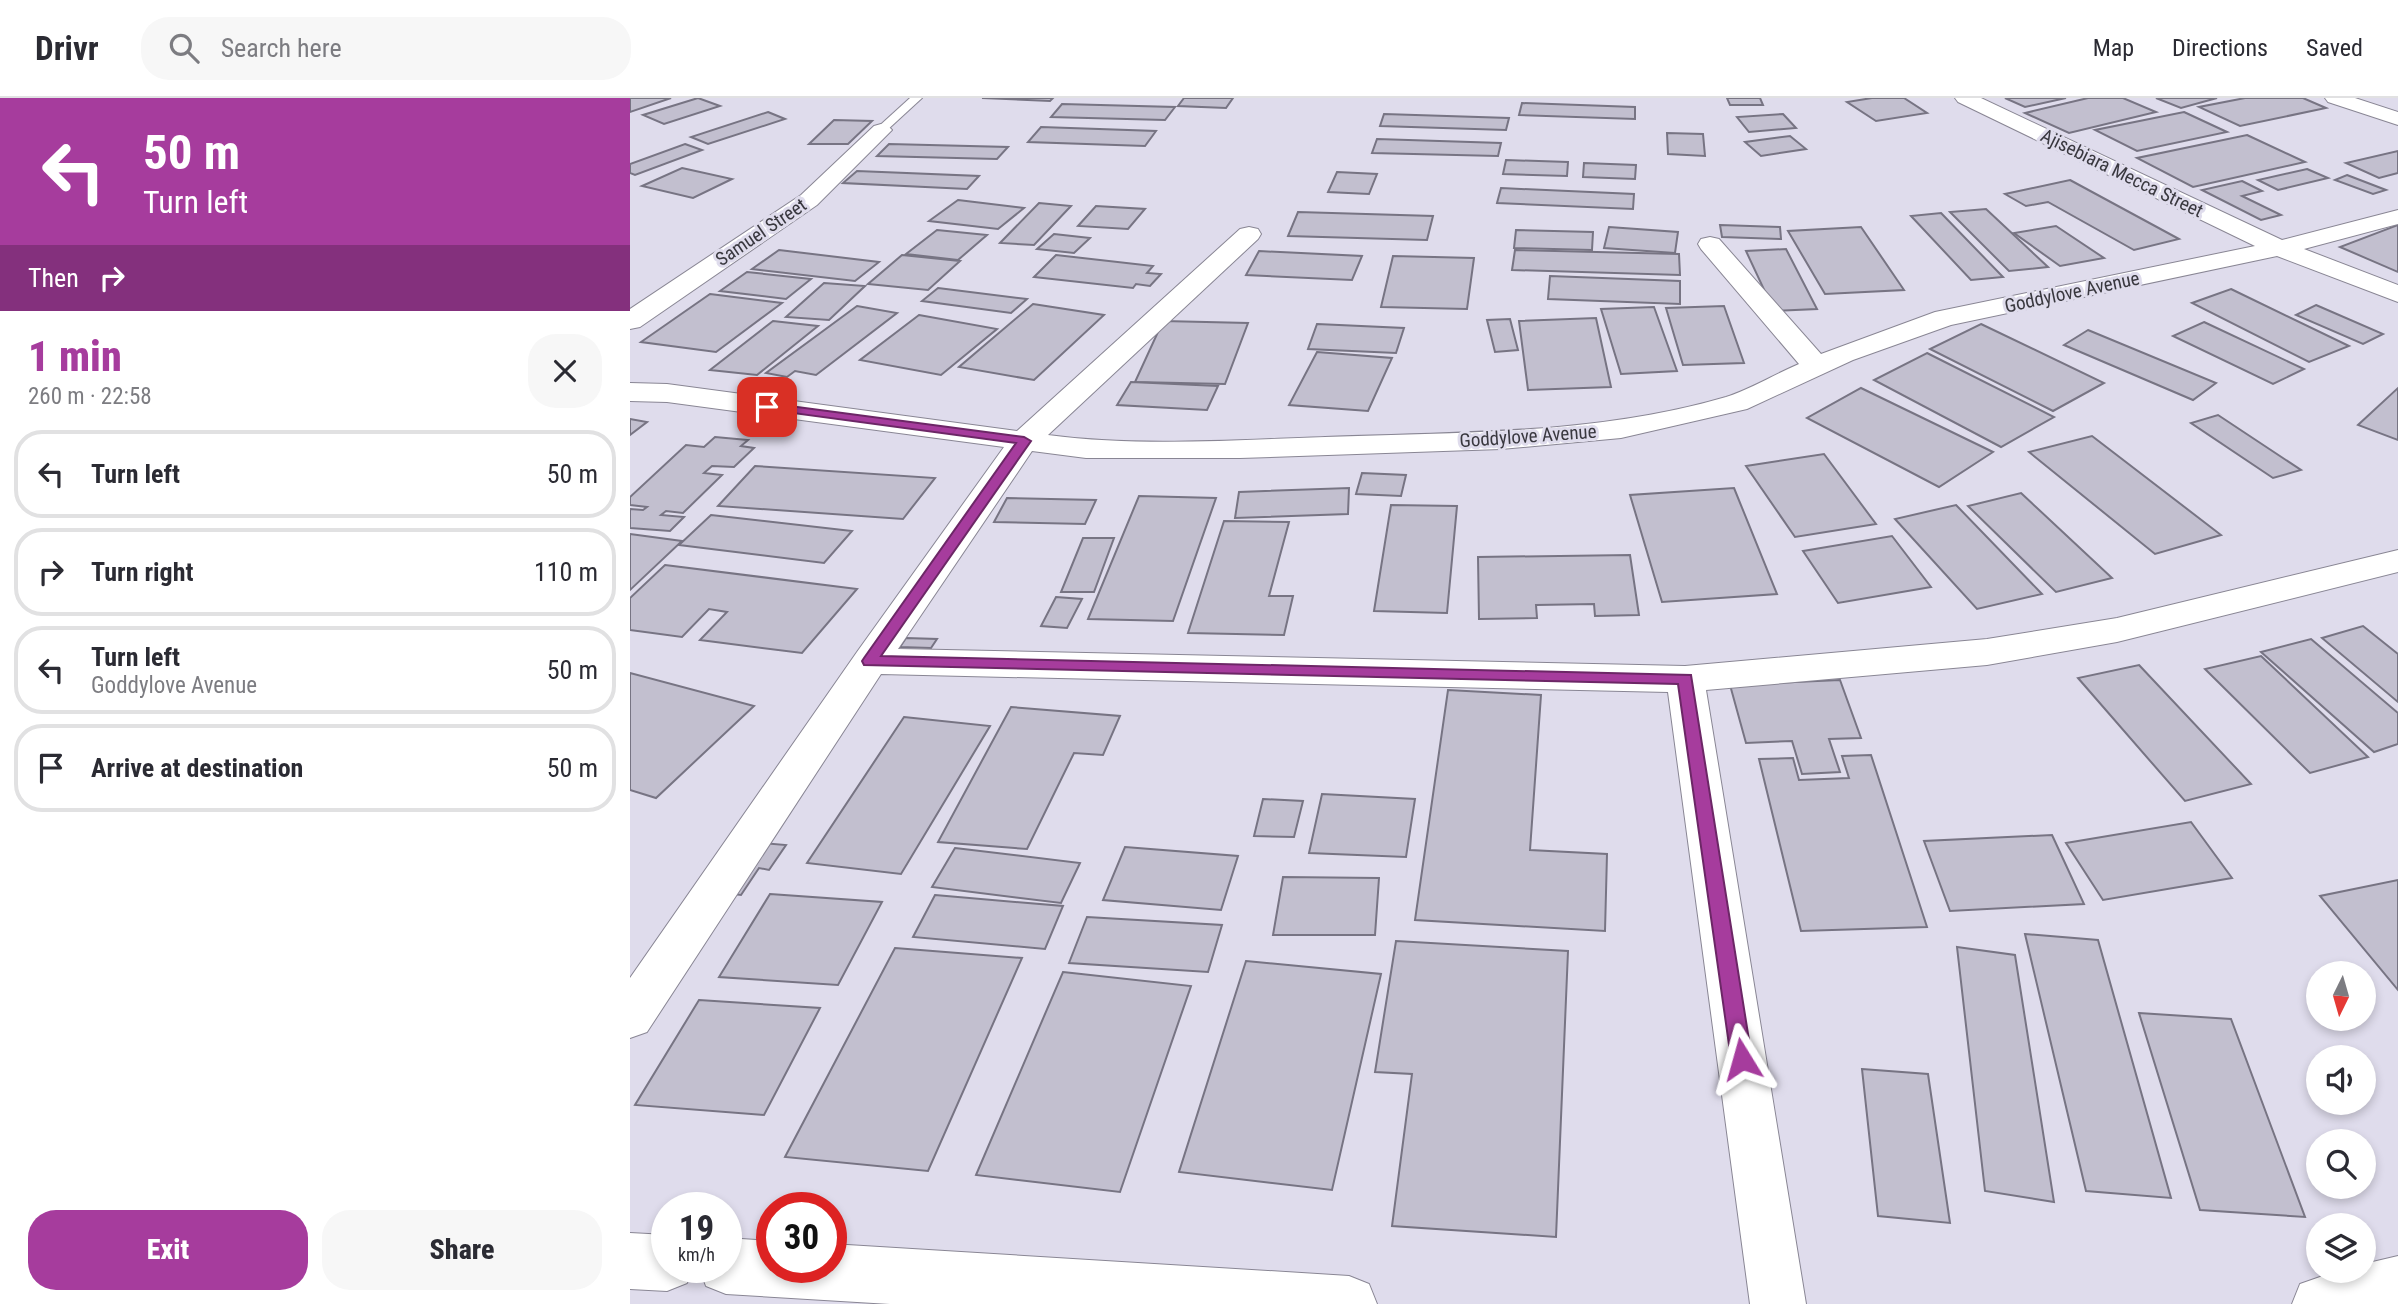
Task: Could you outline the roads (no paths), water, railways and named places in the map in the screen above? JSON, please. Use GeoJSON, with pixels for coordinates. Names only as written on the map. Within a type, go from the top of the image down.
{"type":"FeatureCollection","features":[{"type":"Feature","properties":{"kind":"street","name":"Ajisebiara Mecca Street"},"geometry":{"type":"LineString","coordinates":[[1965,98],[2279,248],[2398,294]]}},
{"type":"Feature","properties":{"kind":"street"},"geometry":{"type":"LineString","coordinates":[[2335,98],[2398,120]]}},
{"type":"Feature","properties":{"kind":"street","name":"Samuel Street"},"geometry":{"type":"LineString","coordinates":[[630,321],[809,200],[881,130]]}},
{"type":"Feature","properties":{"kind":"street","name":"Goddylove Avenue"},"geometry":{"type":"LineString","coordinates":[[630,392],[667,393],[1086,449],[1240,449],[1501,440],[1621,429],[1737,403],[1843,354],[1944,318],[2279,248],[2398,217]]}},
{"type":"Feature","properties":{"kind":"street"},"geometry":{"type":"LineString","coordinates":[[630,1017],[870,661],[1024,441],[1249,234]]}},
{"type":"Feature","properties":{"kind":"street"},"geometry":{"type":"LineString","coordinates":[[1710,244],[1816,366]]}},
{"type":"Feature","properties":{"kind":"street"},"geometry":{"type":"LineString","coordinates":[[870,661],[1685,679],[1987,652],[2117,630],[2398,561]]}},
{"type":"Feature","properties":{"kind":"street"},"geometry":{"type":"LineString","coordinates":[[1685,679],[1778,1304]]}},
{"type":"Feature","properties":{"kind":"street"},"geometry":{"type":"LineString","coordinates":[[630,1261],[651,1262]]}},
{"type":"Feature","properties":{"kind":"street"},"geometry":{"type":"LineString","coordinates":[[742,1267],[1349,1304]]}},
{"type":"Feature","properties":{"kind":"street"},"geometry":{"type":"LineString","coordinates":[[2319,1304],[2398,1284]]}},
{"type":"Feature","properties":{"kind":"lane"},"geometry":{"type":"LineString","coordinates":[[881,130],[916,98]]}}]}
